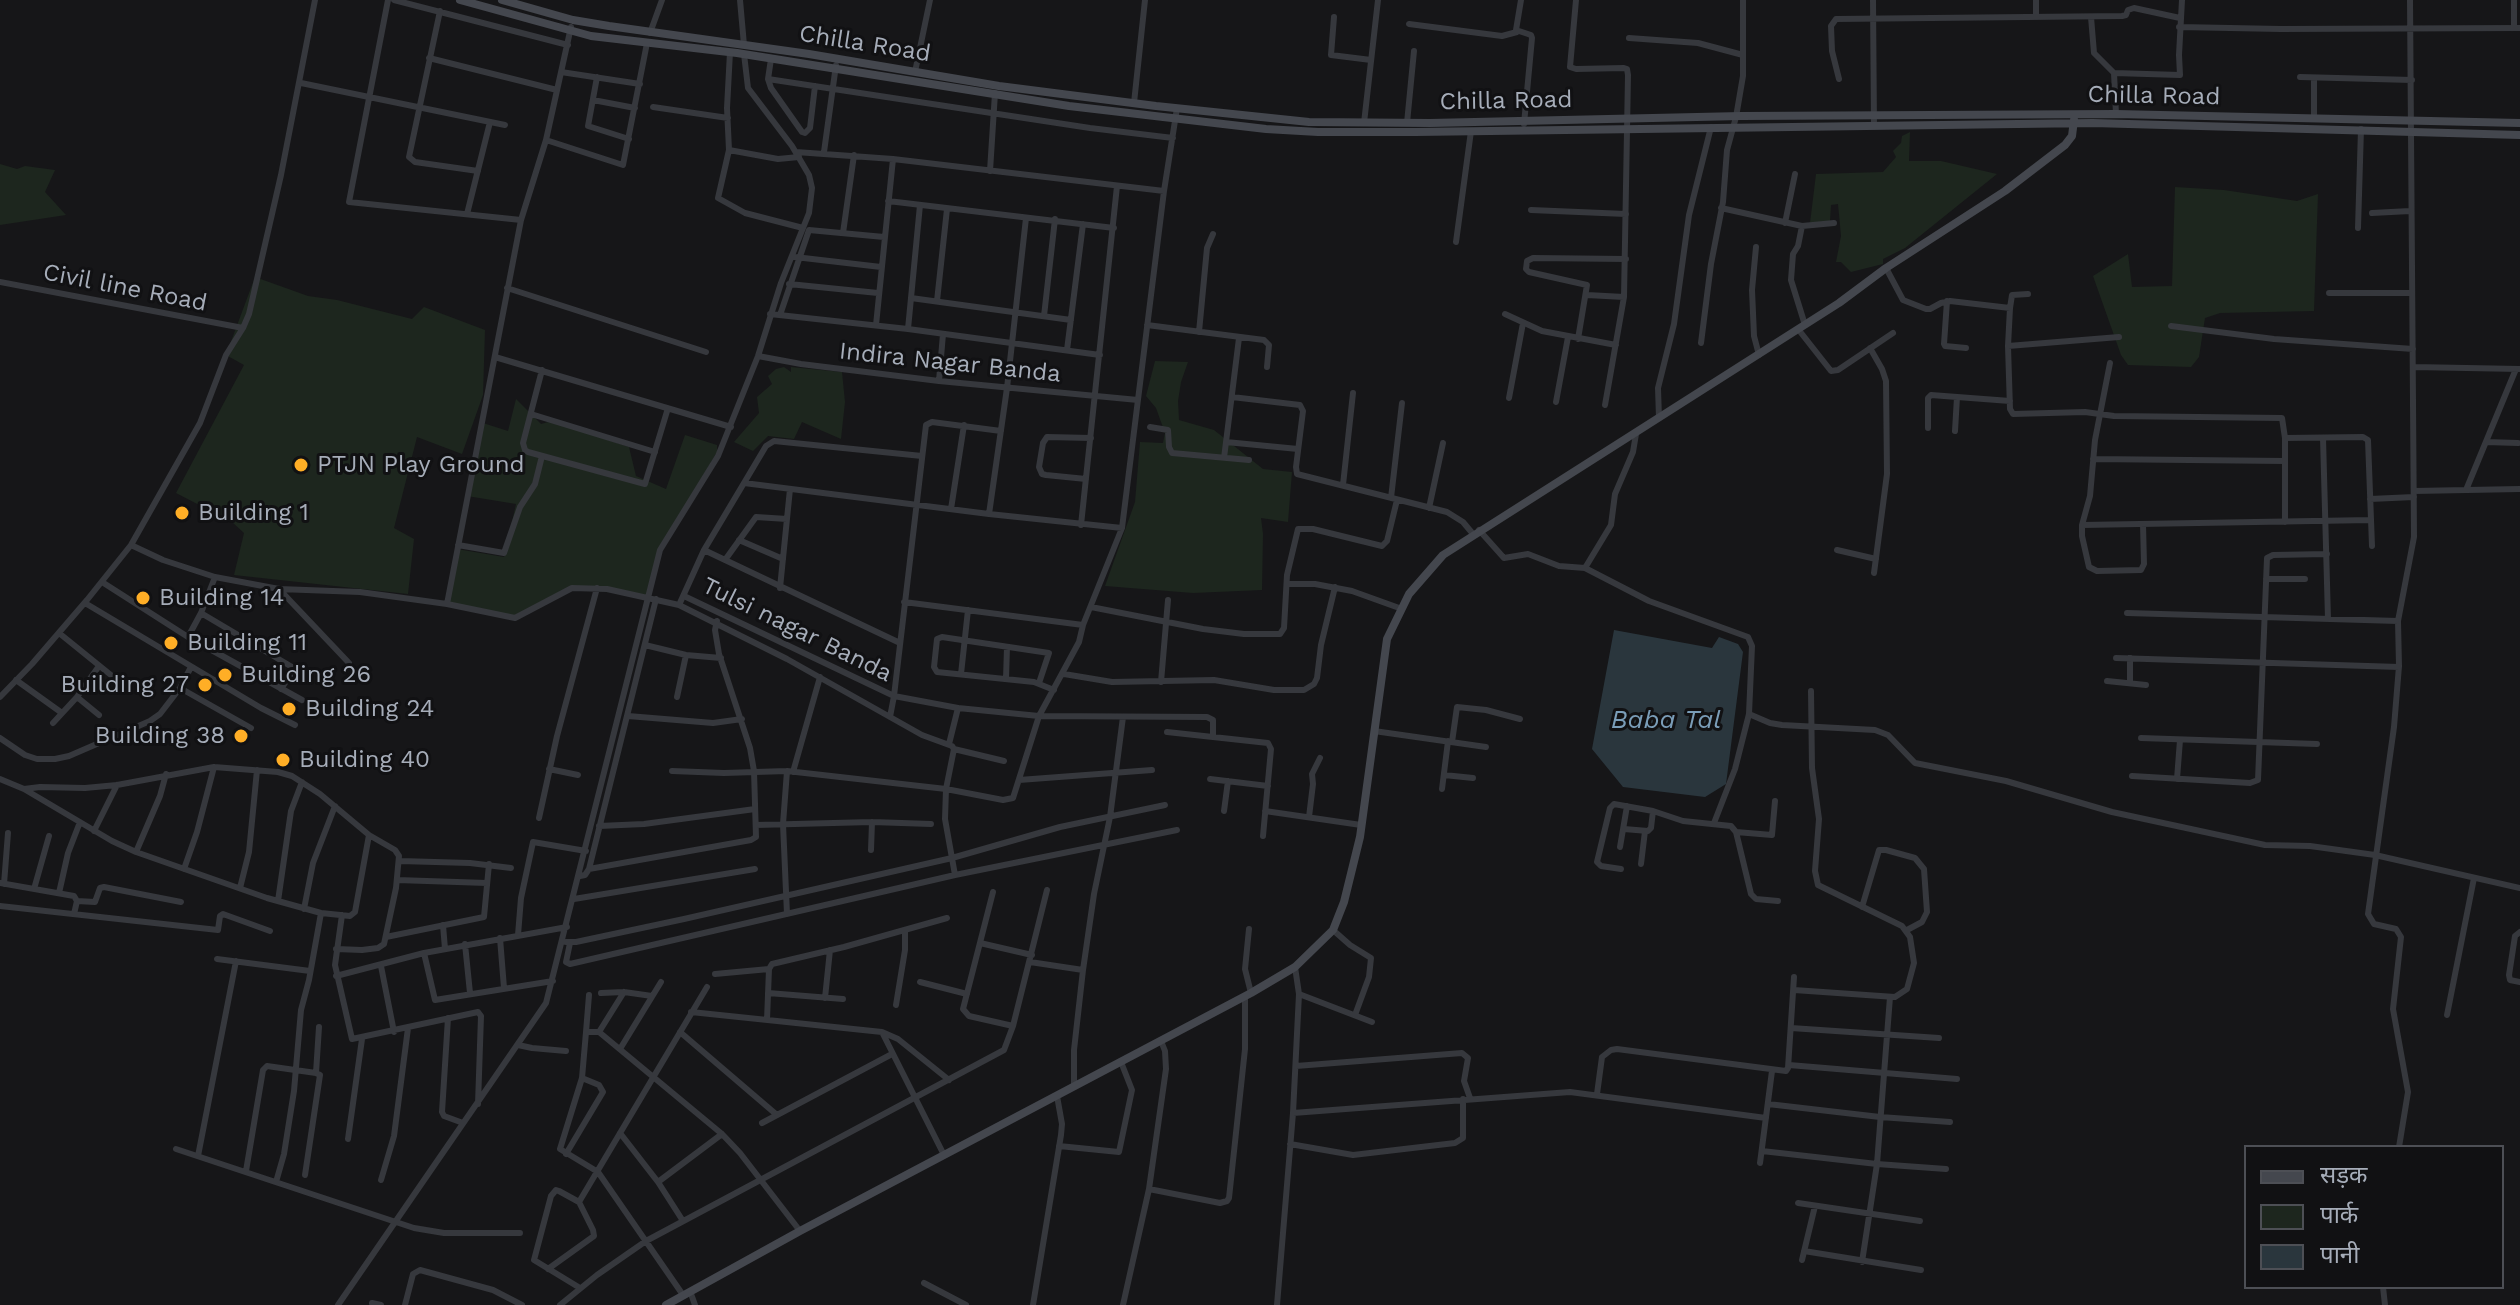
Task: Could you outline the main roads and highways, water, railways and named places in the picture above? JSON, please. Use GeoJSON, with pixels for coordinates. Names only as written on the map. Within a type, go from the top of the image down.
{"type":"FeatureCollection","features":[{"type":"Feature","properties":{"kind":"main road"},"geometry":{"type":"LineString","coordinates":[[460,0],[570,32],[730,52],[744,50],[771,59],[938,81]]}},
{"type":"Feature","properties":{"kind":"main road","name":"Chilla Road"},"geometry":{"type":"LineString","coordinates":[[501,0],[573,20],[744,50],[837,58],[915,72],[938,81],[995,90],[1309,122],[1364,123],[1379,128],[1407,123],[1627,118],[1874,121],[2074,119],[2116,114],[2179,121],[2314,119],[2520,135]]}},
{"type":"Feature","properties":{"kind":"main road"},"geometry":{"type":"LineString","coordinates":[[995,90],[1176,119],[1266,129],[1523,131],[1874,121]]}},
{"type":"Feature","properties":{"kind":"main road"},"geometry":{"type":"LineString","coordinates":[[666,1305],[1248,995],[1295,967],[1333,930],[1354,867],[1387,639],[1409,594],[1443,555],[1802,327],[2045,162],[2072,136],[2074,119],[2361,129],[2412,126]]}},
{"type":"Feature","properties":{"kind":"main road","name":"Chilla Road"},"geometry":{"type":"LineString","coordinates":[[2412,126],[2520,123]]}},
{"type":"Feature","properties":{"kind":"water","name":"Baba Tal"},"geometry":{"type":"Polygon","coordinates":[[[1614,630],[1712,648],[1719,637],[1738,644],[1743,652],[1726,784],[1705,797],[1623,787],[1592,749],[1614,630]]]}},
{"type":"Feature","properties":{"kind":"place","name":"PTJN Play Ground"},"geometry":{"type":"Point","coordinates":[301,465]}},
{"type":"Feature","properties":{"kind":"place","name":"Building 1"},"geometry":{"type":"Point","coordinates":[182,513]}},
{"type":"Feature","properties":{"kind":"place","name":"Building 14"},"geometry":{"type":"Point","coordinates":[143,598]}},
{"type":"Feature","properties":{"kind":"place","name":"Building 11"},"geometry":{"type":"Point","coordinates":[171,643]}},
{"type":"Feature","properties":{"kind":"place","name":"Building 26"},"geometry":{"type":"Point","coordinates":[225,675]}},
{"type":"Feature","properties":{"kind":"place","name":"Building 27"},"geometry":{"type":"Point","coordinates":[205,685]}},
{"type":"Feature","properties":{"kind":"place","name":"Building 24"},"geometry":{"type":"Point","coordinates":[289,709]}},
{"type":"Feature","properties":{"kind":"place","name":"Building 38"},"geometry":{"type":"Point","coordinates":[241,736]}},
{"type":"Feature","properties":{"kind":"place","name":"Building 40"},"geometry":{"type":"Point","coordinates":[283,760]}}]}
